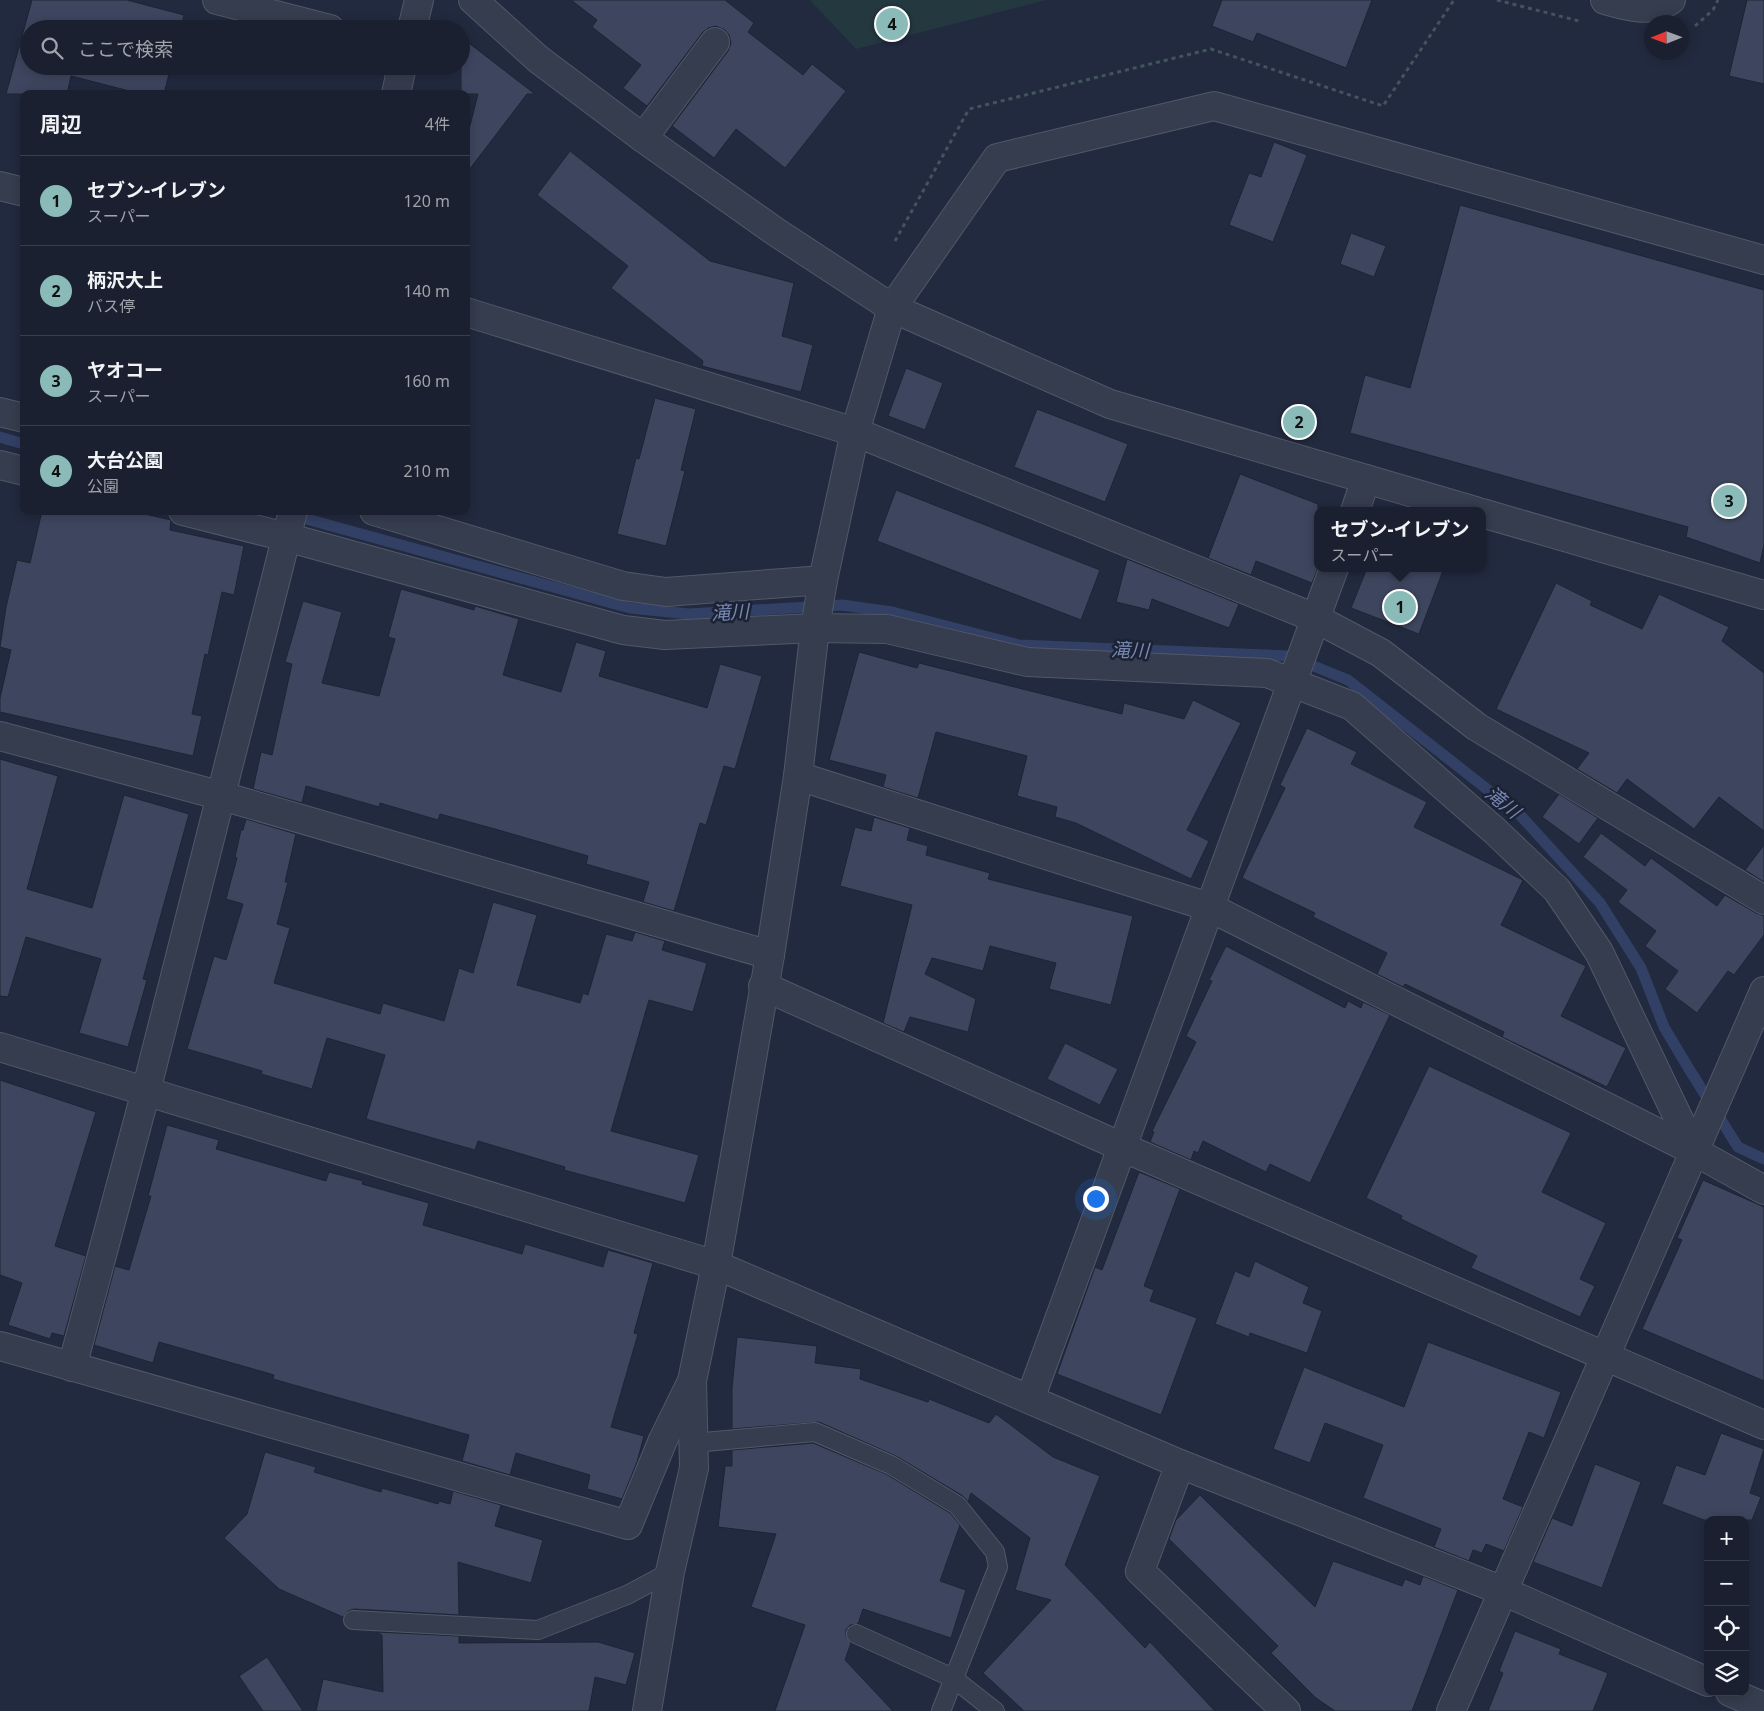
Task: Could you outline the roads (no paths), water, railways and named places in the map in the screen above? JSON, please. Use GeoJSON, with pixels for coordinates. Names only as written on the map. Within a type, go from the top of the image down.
{"type":"FeatureCollection","features":[{"type":"Feature","properties":{"kind":"street"},"geometry":{"type":"LineString","coordinates":[[217,0],[295,20]]}},
{"type":"Feature","properties":{"kind":"street"},"geometry":{"type":"LineString","coordinates":[[414,20],[419,0]]}},
{"type":"Feature","properties":{"kind":"street"},"geometry":{"type":"LineString","coordinates":[[473,0],[538,60],[642,138],[776,232],[892,308],[1110,404],[1461,507]]}},
{"type":"Feature","properties":{"kind":"street"},"geometry":{"type":"LineString","coordinates":[[1605,0],[1626,6],[1646,8],[1665,4],[1671,0]]}},
{"type":"Feature","properties":{"kind":"street"},"geometry":{"type":"LineString","coordinates":[[642,138],[715,42]]}},
{"type":"Feature","properties":{"kind":"street"},"geometry":{"type":"LineString","coordinates":[[397,90],[400,75]]}},
{"type":"Feature","properties":{"kind":"street"},"geometry":{"type":"LineString","coordinates":[[647,1711],[670,1572],[694,1468],[692,1381],[716,1265],[770,955],[798,776],[815,628],[823,580],[855,432],[892,308],[997,158],[1214,106],[1764,260]]}},
{"type":"Feature","properties":{"kind":"street"},"geometry":{"type":"LineString","coordinates":[[0,186],[20,191]]}},
{"type":"Feature","properties":{"kind":"street"},"geometry":{"type":"LineString","coordinates":[[470,313],[855,432],[1315,618],[1382,653],[1477,727],[1764,900]]}},
{"type":"Feature","properties":{"kind":"street"},"geometry":{"type":"LineString","coordinates":[[0,412],[20,417]]}},
{"type":"Feature","properties":{"kind":"street"},"geometry":{"type":"LineString","coordinates":[[0,465],[20,470]]}},
{"type":"Feature","properties":{"kind":"street"},"geometry":{"type":"LineString","coordinates":[[1356,507],[1366,479]]}},
{"type":"Feature","properties":{"kind":"street"},"geometry":{"type":"LineString","coordinates":[[1486,514],[1764,595]]}},
{"type":"Feature","properties":{"kind":"street"},"geometry":{"type":"LineString","coordinates":[[198,515],[623,630],[665,635],[815,628],[887,629],[1026,662],[1268,673],[1352,706],[1495,831],[1557,890],[1599,952],[1694,1151]]}},
{"type":"Feature","properties":{"kind":"street"},"geometry":{"type":"LineString","coordinates":[[72,1367],[222,796],[292,515]]}},
{"type":"Feature","properties":{"kind":"street"},"geometry":{"type":"LineString","coordinates":[[387,515],[623,586],[666,592],[823,580]]}},
{"type":"Feature","properties":{"kind":"street"},"geometry":{"type":"LineString","coordinates":[[1030,1399],[1332,572]]}},
{"type":"Feature","properties":{"kind":"street"},"geometry":{"type":"LineString","coordinates":[[0,736],[222,796],[770,955]]}},
{"type":"Feature","properties":{"kind":"street"},"geometry":{"type":"LineString","coordinates":[[798,776],[1209,908],[1694,1151],[1764,1190]]}},
{"type":"Feature","properties":{"kind":"street"},"geometry":{"type":"LineString","coordinates":[[764,986],[1122,1147],[1764,1425]]}},
{"type":"Feature","properties":{"kind":"street"},"geometry":{"type":"LineString","coordinates":[[1451,1711],[1764,991]]}},
{"type":"Feature","properties":{"kind":"street"},"geometry":{"type":"LineString","coordinates":[[0,1047],[716,1265],[1180,1464],[1503,1591],[1704,1680]]}},
{"type":"Feature","properties":{"kind":"street"},"geometry":{"type":"LineString","coordinates":[[0,1346],[628,1525],[663,1440],[692,1381]]}},
{"type":"Feature","properties":{"kind":"street"},"geometry":{"type":"LineString","coordinates":[[1180,1464],[1140,1571],[1286,1711]]}},
{"type":"Feature","properties":{"kind":"street"},"geometry":{"type":"LineString","coordinates":[[1739,1696],[1764,1707]]}},
{"type":"Feature","properties":{"kind":"lane"},"geometry":{"type":"LineString","coordinates":[[693,1443],[815,1432],[891,1465],[957,1505],[995,1552],[998,1567],[941,1711]]}},
{"type":"Feature","properties":{"kind":"lane"},"geometry":{"type":"LineString","coordinates":[[353,1620],[538,1630],[627,1595],[670,1572]]}},
{"type":"Feature","properties":{"kind":"lane"},"geometry":{"type":"LineString","coordinates":[[856,1634],[953,1678],[995,1711]]}},
{"type":"Feature","properties":{"kind":"waterway","name":"滝川"},"geometry":{"type":"LineString","coordinates":[[0,437],[20,443]]}},
{"type":"Feature","properties":{"kind":"waterway","name":"滝川"},"geometry":{"type":"LineString","coordinates":[[292,515],[630,608],[689,614],[842,605],[892,612],[1019,645],[1289,656],[1348,680],[1520,815],[1600,903],[1641,968],[1664,1027],[1738,1147],[1764,1159]]}},
{"type":"Feature","properties":{"kind":"place","name":"大台公園"},"geometry":{"type":"Point","coordinates":[892,24]}},
{"type":"Feature","properties":{"kind":"place","name":"柄沢大上"},"geometry":{"type":"Point","coordinates":[1299,422]}},
{"type":"Feature","properties":{"kind":"place","name":"ヤオコー"},"geometry":{"type":"Point","coordinates":[1729,501]}},
{"type":"Feature","properties":{"kind":"place","name":"セブン-イレブン"},"geometry":{"type":"Point","coordinates":[1400,607]}}]}
